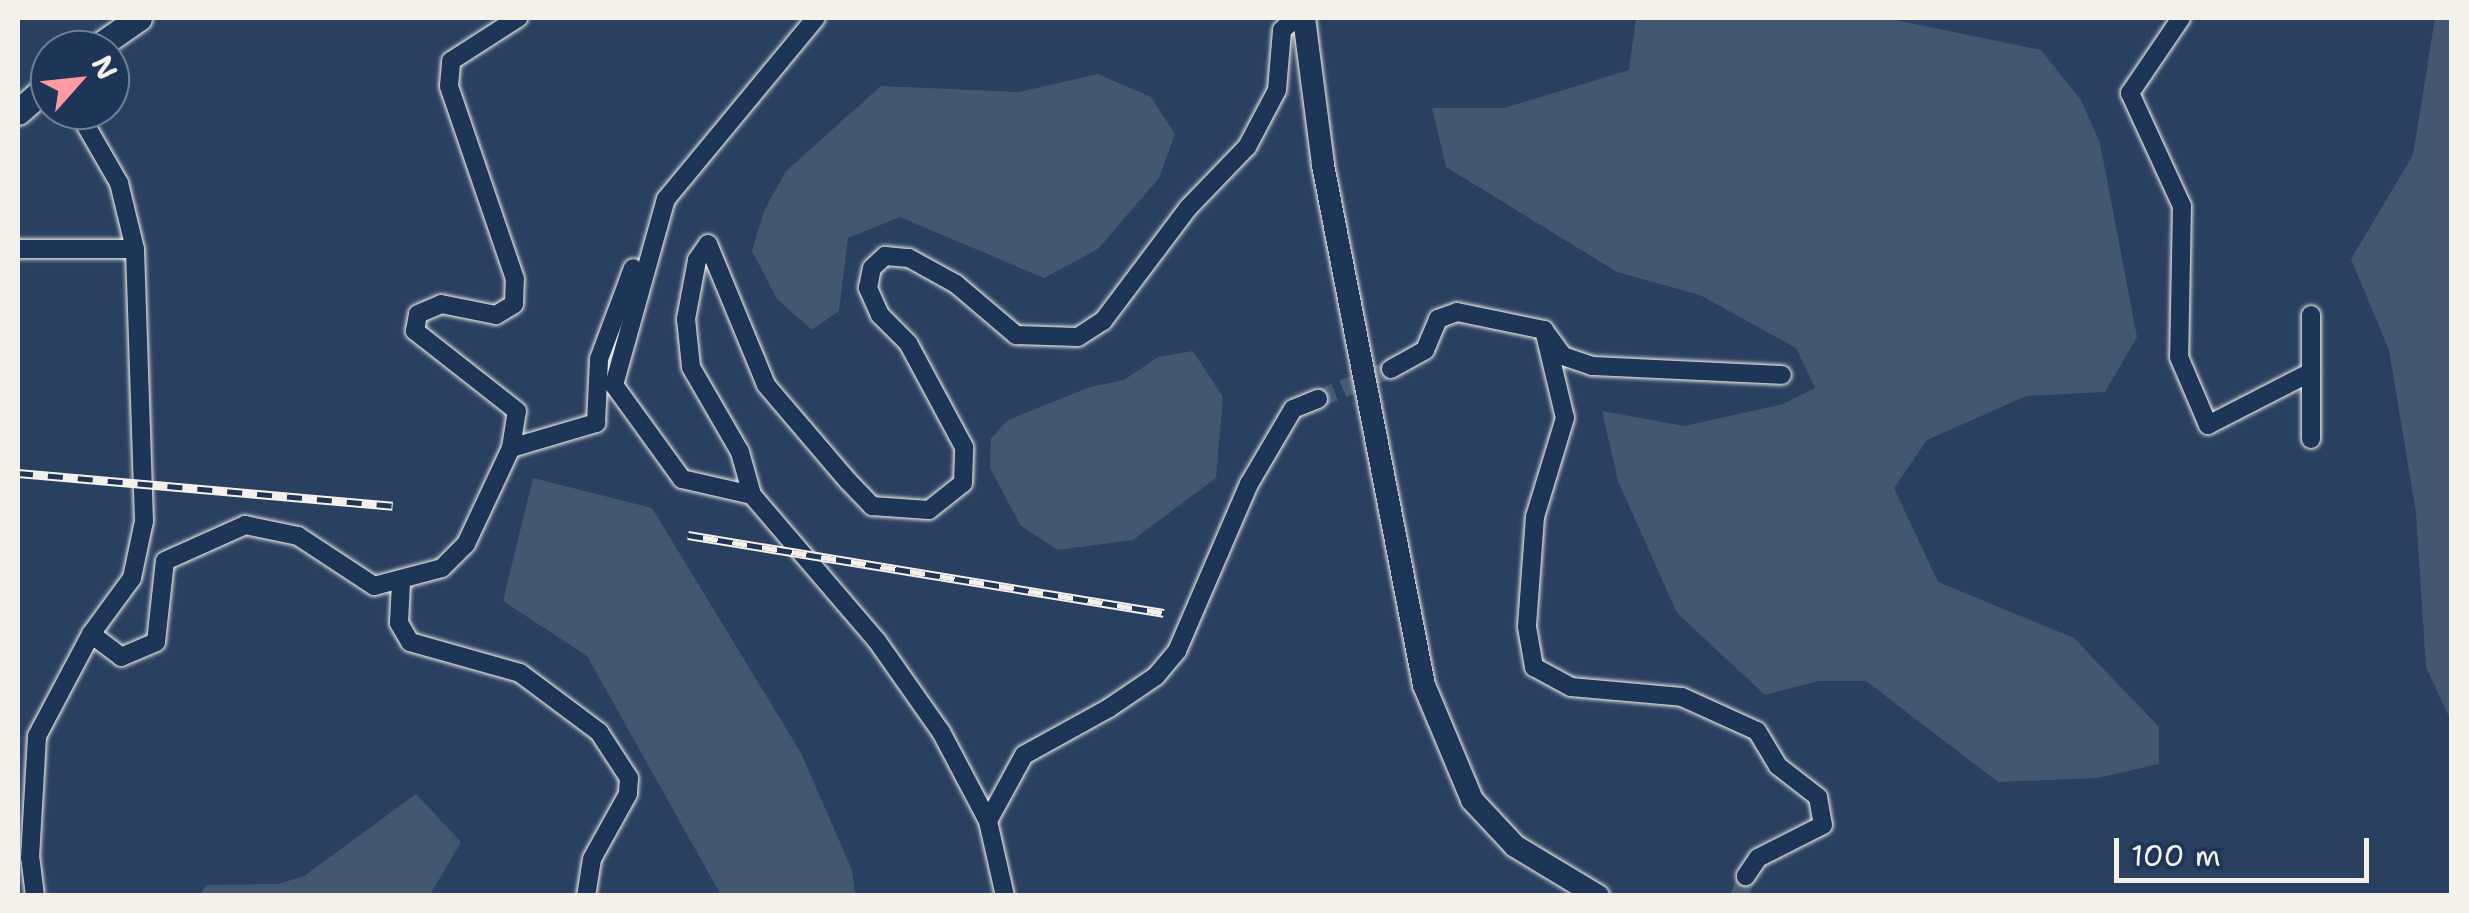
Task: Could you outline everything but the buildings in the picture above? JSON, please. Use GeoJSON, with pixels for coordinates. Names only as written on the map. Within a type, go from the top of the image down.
{"type":"FeatureCollection","features":[{"type":"Feature","properties":{"kind":"street"},"geometry":{"type":"LineString","coordinates":[[91,634],[122,657],[156,642],[165,562],[245,525],[298,536],[374,586],[401,582],[442,568],[466,544],[511,448],[517,412],[415,332],[418,314],[441,304],[496,315],[514,304],[515,279],[449,86],[451,61],[518,18]]}},
{"type":"Feature","properties":{"kind":"street"},"geometry":{"type":"LineString","coordinates":[[752,495],[682,479],[614,385],[647,255],[678,179],[816,18]]}},
{"type":"Feature","properties":{"kind":"street"},"geometry":{"type":"LineString","coordinates":[[1006,896],[988,822],[941,732],[877,641],[752,495],[740,452],[691,367],[686,319],[698,260],[708,244],[766,385],[872,506],[929,510],[963,483],[964,447],[908,344],[880,315],[868,288],[872,268],[885,256],[909,258],[956,284],[1016,335],[1078,337],[1103,321],[1188,208],[1247,147],[1277,90],[1282,30],[1296,18]]}},
{"type":"Feature","properties":{"kind":"street"},"geometry":{"type":"LineString","coordinates":[[1304,18],[1322,164],[1424,685],[1472,800],[1515,846],[1598,896]]}},
{"type":"Feature","properties":{"kind":"street"},"geometry":{"type":"LineString","coordinates":[[2182,18],[2130,93],[2182,206],[2179,357],[2208,425],[2311,372]]}},
{"type":"Feature","properties":{"kind":"street"},"geometry":{"type":"LineString","coordinates":[[36,896],[25,792],[37,736],[91,634],[132,578],[144,522],[135,250],[120,183],[89,130]]}},
{"type":"Feature","properties":{"kind":"street"},"geometry":{"type":"LineString","coordinates":[[18,248],[135,250]]}},
{"type":"Feature","properties":{"kind":"street"},"geometry":{"type":"LineString","coordinates":[[511,448],[596,422],[600,359],[636,260],[647,255]]}},
{"type":"Feature","properties":{"kind":"street"},"geometry":{"type":"LineString","coordinates":[[1391,369],[1426,350],[1438,319],[1457,312],[1544,330],[1563,356],[1592,366],[1782,375]]}},
{"type":"Feature","properties":{"kind":"street"},"geometry":{"type":"LineString","coordinates":[[2311,439],[2312,315]]}},
{"type":"Feature","properties":{"kind":"street"},"geometry":{"type":"LineString","coordinates":[[1544,330],[1565,418],[1534,516],[1527,628],[1534,667],[1571,687],[1682,697],[1757,732],[1778,766],[1818,797],[1823,825],[1758,858],[1746,876]]}},
{"type":"Feature","properties":{"kind":"street"},"geometry":{"type":"LineString","coordinates":[[988,822],[1024,755],[1110,708],[1178,651],[1249,484],[1293,409],[1318,399]]}},
{"type":"Feature","properties":{"kind":"street"},"geometry":{"type":"LineString","coordinates":[[401,582],[398,623],[410,642],[520,673],[599,732],[629,778],[628,794],[592,859],[586,896]]}},
{"type":"Feature","properties":{"kind":"shaded area"},"geometry":{"type":"Polygon","coordinates":[[[1636,18],[1885,18],[2041,50],[2081,100],[2100,143],[2137,337],[2105,392],[2026,396],[1927,440],[1894,488],[1938,582],[2074,638],[2159,727],[2159,764],[2097,778],[1998,782],[1866,681],[1818,681],[1765,695],[1677,613],[1618,481],[1602,411],[1684,426],[1783,404],[1815,388],[1796,348],[1700,295],[1617,272],[1446,167],[1432,108],[1504,108],[1629,70],[1636,18]]]}},
{"type":"Feature","properties":{"kind":"shaded area"},"geometry":{"type":"Polygon","coordinates":[[[2435,18],[2452,18],[2451,721],[2426,667],[2416,513],[2389,350],[2351,259],[2413,155],[2435,18]]]}},
{"type":"Feature","properties":{"kind":"shaded area"},"geometry":{"type":"Polygon","coordinates":[[[1098,74],[1151,97],[1175,134],[1159,178],[1098,249],[1044,278],[900,217],[848,238],[839,311],[812,330],[777,299],[752,251],[764,211],[786,171],[881,86],[1019,92],[1098,74]]]}},
{"type":"Feature","properties":{"kind":"shaded area"},"geometry":{"type":"Polygon","coordinates":[[[1193,351],[1223,397],[1216,478],[1133,540],[1058,550],[1021,526],[990,468],[991,438],[1008,420],[1090,387],[1124,380],[1158,357],[1193,351]]]}},
{"type":"Feature","properties":{"kind":"shaded area"},"geometry":{"type":"Polygon","coordinates":[[[533,478],[652,508],[801,753],[852,870],[855,895],[721,895],[587,656],[503,601],[533,478]]]}},
{"type":"Feature","properties":{"kind":"shaded area"},"geometry":{"type":"Polygon","coordinates":[[[416,794],[461,842],[430,895],[200,895],[206,885],[278,884],[304,876],[416,794]]]}},
{"type":"Feature","properties":{"kind":"tunnel"},"geometry":{"type":"LineString","coordinates":[[1318,399],[1391,369]]}},
{"type":"Feature","properties":{"kind":"tunnel"},"geometry":{"type":"LineString","coordinates":[[1740,896],[1746,876]]}},
{"type":"Feature","properties":{"kind":"railway"},"geometry":{"type":"LineString","coordinates":[[18,473],[393,506]]}},
{"type":"Feature","properties":{"kind":"railway"},"geometry":{"type":"LineString","coordinates":[[688,535],[1164,613]]}}]}
